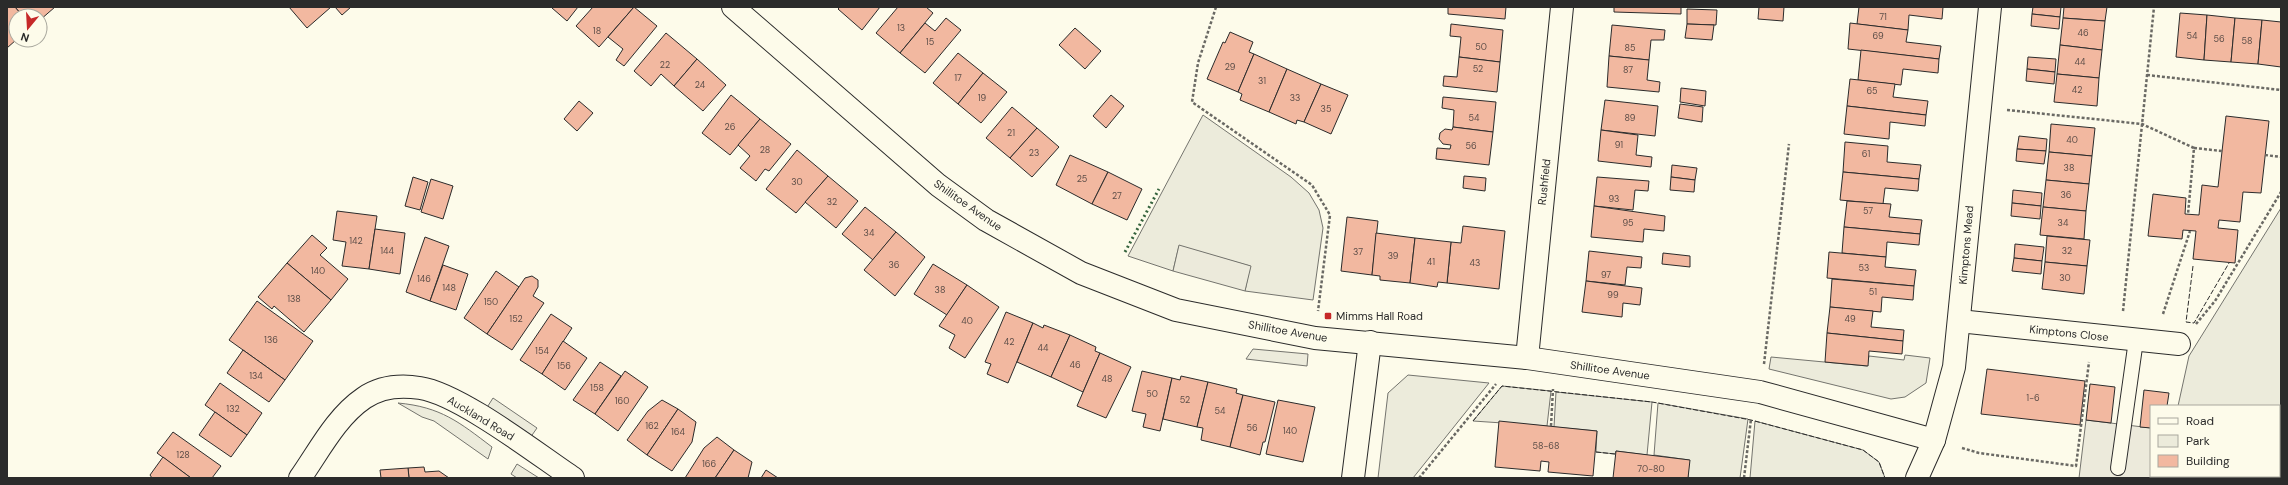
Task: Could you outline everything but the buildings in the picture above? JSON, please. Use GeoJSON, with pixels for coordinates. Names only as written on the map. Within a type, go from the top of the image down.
{"type":"FeatureCollection","features":[{"type":"Feature","properties":{"kind":"street","name":"Shillitoe Avenue"},"geometry":{"type":"LineString","coordinates":[[733,7],[938,186],[986,220],[1080,273],[1176,310],[1315,338],[1522,357],[1758,392],[1934,440]]}},
{"type":"Feature","properties":{"kind":"street","name":"Rushfield"},"geometry":{"type":"LineString","coordinates":[[1522,357],[1562,7]]}},
{"type":"Feature","properties":{"kind":"street","name":"Kimptons Mead"},"geometry":{"type":"LineString","coordinates":[[1917,478],[1934,440],[1954,367],[1990,7]]}},
{"type":"Feature","properties":{"kind":"street","name":"Kimptons Close"},"geometry":{"type":"LineString","coordinates":[[1959,321],[2179,344]]}},
{"type":"Feature","properties":{"kind":"street"},"geometry":{"type":"LineString","coordinates":[[1353,478],[1370,342]]}},
{"type":"Feature","properties":{"kind":"street","name":"Auckland Road"},"geometry":{"type":"LineString","coordinates":[[300,478],[344,415],[365,397],[390,387],[420,388],[443,395],[477,414],[573,478]]}},
{"type":"Feature","properties":{"kind":"lane"},"geometry":{"type":"LineString","coordinates":[[2118,468],[2136,340]]}},
{"type":"Feature","properties":{"kind":"path"},"geometry":{"type":"LineString","coordinates":[[1216,7],[1198,63],[1192,102],[1312,185],[1330,215],[1315,338]]}},
{"type":"Feature","properties":{"kind":"path"},"geometry":{"type":"LineString","coordinates":[[2136,340],[2142,124],[2154,7]]}},
{"type":"Feature","properties":{"kind":"path"},"geometry":{"type":"LineString","coordinates":[[2147,75],[2281,90]]}},
{"type":"Feature","properties":{"kind":"path"},"geometry":{"type":"LineString","coordinates":[[1979,107],[2142,124],[2194,148],[2222,151]]}},
{"type":"Feature","properties":{"kind":"path"},"geometry":{"type":"LineString","coordinates":[[1744,478],[1758,392],[1789,144]]}},
{"type":"Feature","properties":{"kind":"path"},"geometry":{"type":"LineString","coordinates":[[2188,214],[2194,148]]}},
{"type":"Feature","properties":{"kind":"path"},"geometry":{"type":"LineString","coordinates":[[2265,155],[2281,157]]}},
{"type":"Feature","properties":{"kind":"path"},"geometry":{"type":"LineString","coordinates":[[2179,344],[2215,301],[2281,192]]}},
{"type":"Feature","properties":{"kind":"path"},"geometry":{"type":"LineString","coordinates":[[2136,340],[2190,231]]}},
{"type":"Feature","properties":{"kind":"path"},"geometry":{"type":"LineString","coordinates":[[1979,453],[2076,466],[2092,336]]}},
{"type":"Feature","properties":{"kind":"path"},"geometry":{"type":"LineString","coordinates":[[1419,478],[1522,357]]}},
{"type":"Feature","properties":{"kind":"path"},"geometry":{"type":"LineString","coordinates":[[1551,426],[1556,362]]}},
{"type":"Feature","properties":{"kind":"green space"},"geometry":{"type":"Polygon","coordinates":[[[1203,115],[1291,177],[1309,193],[1319,210],[1323,228],[1313,300],[1245,291],[1250,266],[1179,246],[1173,271],[1128,256],[1203,115]]]}},
{"type":"Feature","properties":{"kind":"green space"},"geometry":{"type":"Polygon","coordinates":[[[2281,208],[2281,478],[2162,478],[2280,477],[2280,405],[2178,405],[2189,356],[2281,208]]]}},
{"type":"Feature","properties":{"kind":"green space"},"geometry":{"type":"Polygon","coordinates":[[[1253,349],[1308,354],[1307,366],[1246,359],[1253,349]]]}},
{"type":"Feature","properties":{"kind":"green space"},"geometry":{"type":"Polygon","coordinates":[[[1905,355],[1930,358],[1926,383],[1905,397],[1891,399],[1769,369],[1771,357],[1867,366],[1869,356],[1904,360],[1905,355]]]}},
{"type":"Feature","properties":{"kind":"green space"},"geometry":{"type":"Polygon","coordinates":[[[1408,375],[1489,383],[1413,478],[1378,478],[1388,393],[1408,375]]]}},
{"type":"Feature","properties":{"kind":"green space"},"geometry":{"type":"Polygon","coordinates":[[[1502,386],[1551,391],[1547,426],[1473,421],[1502,386]]]}},
{"type":"Feature","properties":{"kind":"green space"},"geometry":{"type":"Polygon","coordinates":[[[1556,392],[1652,402],[1647,455],[1616,451],[1615,454],[1596,452],[1597,431],[1554,427],[1556,392]]]}},
{"type":"Feature","properties":{"kind":"green space"},"geometry":{"type":"Polygon","coordinates":[[[493,398],[537,428],[530,438],[486,409],[493,398]]]}},
{"type":"Feature","properties":{"kind":"green space"},"geometry":{"type":"Polygon","coordinates":[[[398,403],[426,408],[449,417],[459,423],[492,447],[488,459],[434,421],[422,417],[398,403]]]}},
{"type":"Feature","properties":{"kind":"green space"},"geometry":{"type":"Polygon","coordinates":[[[1658,403],[1748,419],[1740,478],[1688,478],[1689,460],[1654,455],[1658,403]]]}},
{"type":"Feature","properties":{"kind":"green space"},"geometry":{"type":"Polygon","coordinates":[[[1755,421],[1863,450],[1879,462],[1885,478],[1750,478],[1755,421]]]}},
{"type":"Feature","properties":{"kind":"green space"},"geometry":{"type":"Polygon","coordinates":[[[517,464],[539,478],[517,478],[511,474],[517,464]]]}},
{"type":"Feature","properties":{"kind":"shaded area"},"geometry":{"type":"Polygon","coordinates":[[[1179,245],[1251,266],[1245,291],[1173,271],[1179,245]]]}},
{"type":"Feature","properties":{"kind":"shaded area"},"geometry":{"type":"Polygon","coordinates":[[[2086,420],[2150,428],[2150,477],[2158,478],[2079,478],[2086,420]]]}},
{"type":"Feature","properties":{"kind":"hedge"},"geometry":{"type":"LineString","coordinates":[[1125,252],[1159,189]]}},
{"type":"Feature","properties":{"kind":"fence"},"geometry":{"type":"LineString","coordinates":[[2193,266],[2186,322],[2194,323],[2229,263]]}},
{"type":"Feature","properties":{"kind":"fence"},"geometry":{"type":"LineString","coordinates":[[1473,421],[1502,386],[1652,402],[1751,420],[1863,450],[1879,462],[1885,478]]}},
{"type":"Feature","properties":{"kind":"fence"},"geometry":{"type":"LineString","coordinates":[[1596,452],[1615,454]]}},
{"type":"Feature","properties":{"kind":"place","name":"Mimms Hall Road"},"geometry":{"type":"Point","coordinates":[1328,316]}}]}
